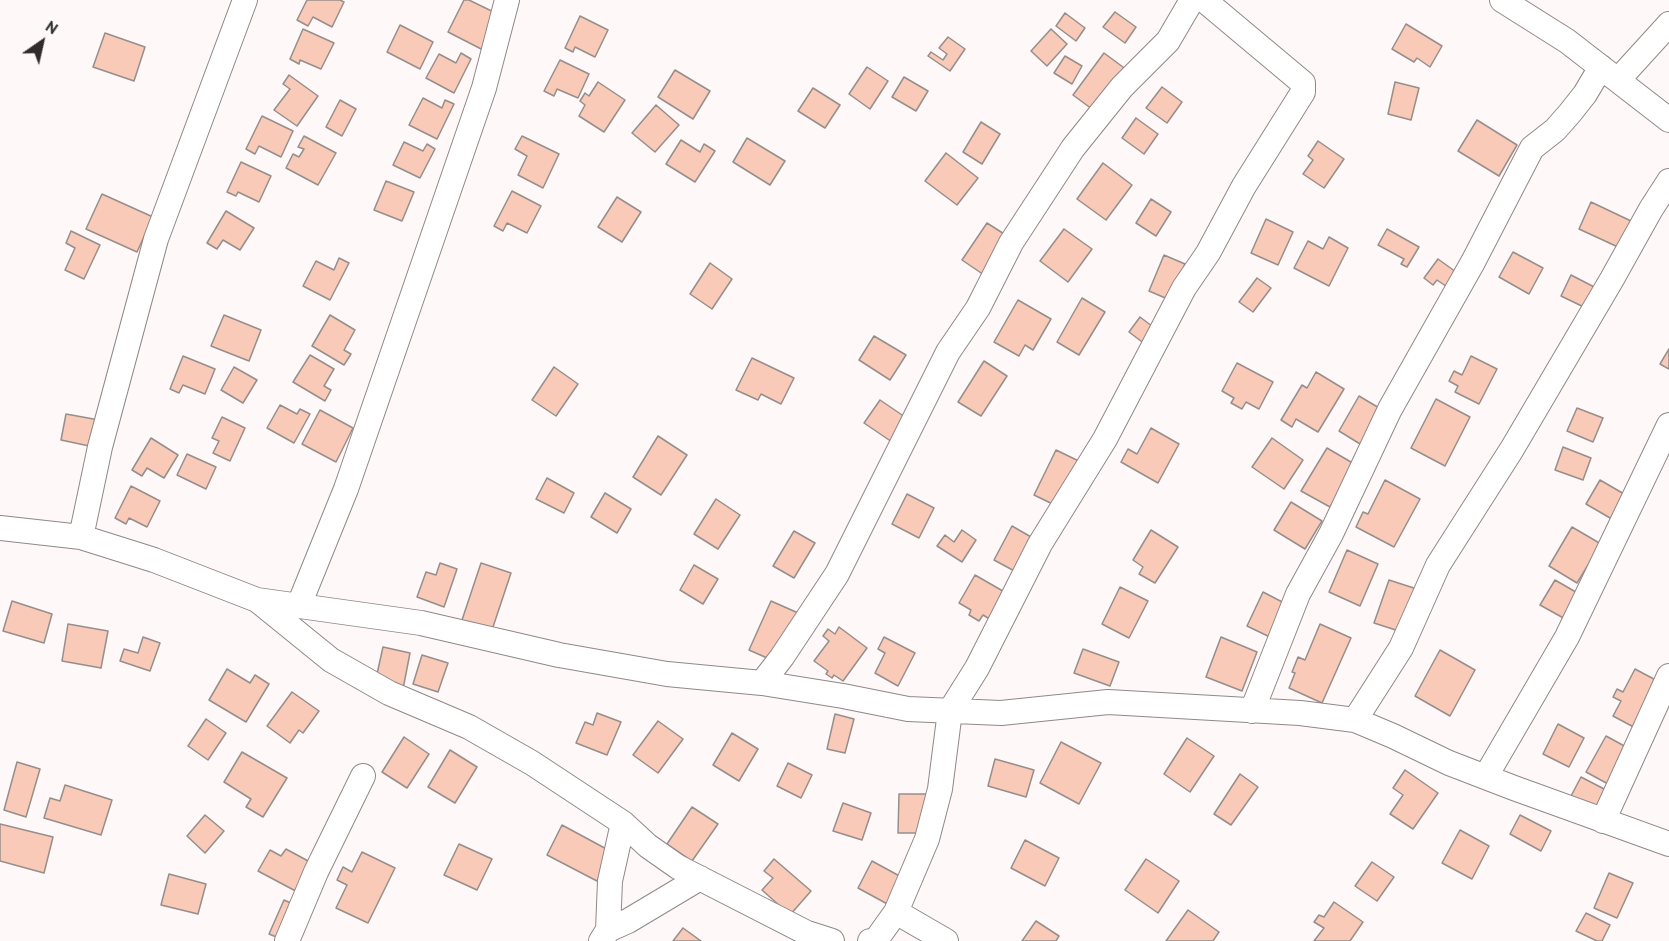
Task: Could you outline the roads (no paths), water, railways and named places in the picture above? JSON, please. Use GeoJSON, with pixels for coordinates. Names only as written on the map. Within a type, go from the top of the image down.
{"type":"FeatureCollection","features":[{"type":"Feature","properties":{"kind":"street"},"geometry":{"type":"LineString","coordinates":[[81,537],[100,447],[156,239],[245,0]]}},
{"type":"Feature","properties":{"kind":"street"},"geometry":{"type":"LineString","coordinates":[[300,605],[346,489],[480,99],[507,0]]}},
{"type":"Feature","properties":{"kind":"street"},"geometry":{"type":"LineString","coordinates":[[762,683],[837,574],[948,352],[978,308],[1011,243],[1073,148],[1122,87],[1168,41],[1192,0]]}},
{"type":"Feature","properties":{"kind":"street"},"geometry":{"type":"LineString","coordinates":[[870,941],[876,940],[897,912],[927,839],[940,789],[950,711],[976,668],[1040,544],[1105,439],[1184,288],[1208,254],[1244,186],[1303,92],[1303,83],[1204,0]]}},
{"type":"Feature","properties":{"kind":"street"},"geometry":{"type":"LineString","coordinates":[[1502,0],[1567,41],[1669,120]]}},
{"type":"Feature","properties":{"kind":"street"},"geometry":{"type":"LineString","coordinates":[[1252,711],[1298,594],[1331,534],[1390,409],[1473,262],[1532,147],[1555,130],[1609,74],[1669,24]]}},
{"type":"Feature","properties":{"kind":"street"},"geometry":{"type":"LineString","coordinates":[[1354,720],[1401,648],[1438,565],[1512,449],[1669,181]]}},
{"type":"Feature","properties":{"kind":"street"},"geometry":{"type":"LineString","coordinates":[[1486,776],[1567,637],[1669,425]]}},
{"type":"Feature","properties":{"kind":"street"},"geometry":{"type":"LineString","coordinates":[[0,528],[81,537],[154,560],[257,600],[421,623],[558,655],[656,672],[762,683],[908,709],[1001,713],[1108,702],[1300,713],[1354,720],[1394,736],[1449,763],[1669,844]]}},
{"type":"Feature","properties":{"kind":"street"},"geometry":{"type":"LineString","coordinates":[[257,600],[331,660],[388,693],[469,727],[532,763],[623,824],[648,846],[678,867],[807,933],[832,941]]}},
{"type":"Feature","properties":{"kind":"street"},"geometry":{"type":"LineString","coordinates":[[1603,821],[1669,676]]}},
{"type":"Feature","properties":{"kind":"street"},"geometry":{"type":"LineString","coordinates":[[287,941],[316,872],[363,776]]}},
{"type":"Feature","properties":{"kind":"street"},"geometry":{"type":"LineString","coordinates":[[604,936],[610,881],[623,824]]}},
{"type":"Feature","properties":{"kind":"street"},"geometry":{"type":"LineString","coordinates":[[604,936],[700,878]]}},
{"type":"Feature","properties":{"kind":"street"},"geometry":{"type":"LineString","coordinates":[[897,912],[946,941]]}}]}
